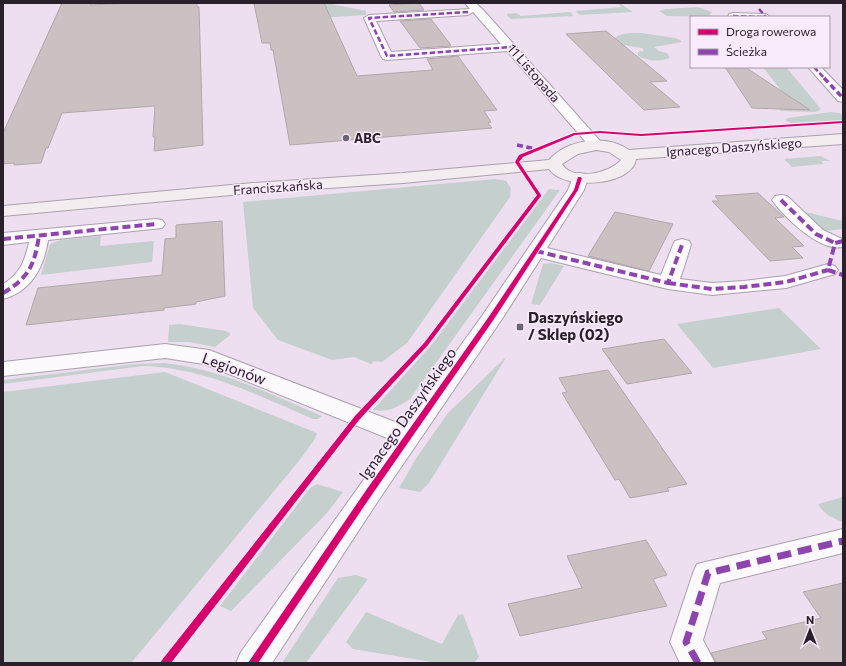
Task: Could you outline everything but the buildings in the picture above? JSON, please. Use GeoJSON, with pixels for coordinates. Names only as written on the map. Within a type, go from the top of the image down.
{"type":"FeatureCollection","features":[{"type":"Feature","properties":{"kind":"street","name":"11 Listopada"},"geometry":{"type":"LineString","coordinates":[[469,7],[511,47],[596,145]]}},
{"type":"Feature","properties":{"kind":"street"},"geometry":{"type":"LineString","coordinates":[[469,7],[369,18],[387,56],[511,47]]}},
{"type":"Feature","properties":{"kind":"street"},"geometry":{"type":"LineString","coordinates":[[732,16],[764,14]]}},
{"type":"Feature","properties":{"kind":"street"},"geometry":{"type":"LineString","coordinates":[[815,68],[843,98]]}},
{"type":"Feature","properties":{"kind":"street","name":"Ignacego Daszyńskiego"},"geometry":{"type":"LineString","coordinates":[[625,155],[843,139]]}},
{"type":"Feature","properties":{"kind":"street"},"geometry":{"type":"LineString","coordinates":[[596,145],[612,147],[621,151],[625,155],[629,160],[619,171],[604,176],[580,178],[571,177],[561,173],[555,168],[554,164],[557,159],[566,153],[579,148],[596,145]]}},
{"type":"Feature","properties":{"kind":"street","name":"Franciszkańska"},"geometry":{"type":"LineString","coordinates":[[3,211],[253,188],[403,178],[554,164]]}},
{"type":"Feature","properties":{"kind":"street","name":"Ignacego Daszyńskiego"},"geometry":{"type":"LineString","coordinates":[[253,663],[536,251],[576,190],[580,178]]}},
{"type":"Feature","properties":{"kind":"street"},"geometry":{"type":"LineString","coordinates":[[536,251],[668,283],[712,290],[744,288],[786,282],[836,272],[839,242],[816,234],[781,200]]}},
{"type":"Feature","properties":{"kind":"street"},"geometry":{"type":"LineString","coordinates":[[3,239],[156,224]]}},
{"type":"Feature","properties":{"kind":"street"},"geometry":{"type":"LineString","coordinates":[[3,293],[25,278],[30,271],[39,235]]}},
{"type":"Feature","properties":{"kind":"street"},"geometry":{"type":"LineString","coordinates":[[668,283],[682,245]]}},
{"type":"Feature","properties":{"kind":"street","name":"Legionów"},"geometry":{"type":"LineString","coordinates":[[3,369],[165,351],[209,357],[408,437]]}},
{"type":"Feature","properties":{"kind":"street"},"geometry":{"type":"LineString","coordinates":[[698,663],[686,642],[708,573],[843,541]]}},
{"type":"Feature","properties":{"kind":"shaded area"},"geometry":{"type":"Polygon","coordinates":[[[312,3],[327,3],[366,11],[366,15],[319,18],[312,3]]]}},
{"type":"Feature","properties":{"kind":"shaded area"},"geometry":{"type":"Polygon","coordinates":[[[618,4],[621,4],[633,12],[580,15],[575,11],[622,7],[618,4]]]}},
{"type":"Feature","properties":{"kind":"shaded area"},"geometry":{"type":"Polygon","coordinates":[[[698,7],[712,12],[709,15],[710,16],[690,17],[667,16],[659,11],[666,9],[698,7]]]}},
{"type":"Feature","properties":{"kind":"shaded area"},"geometry":{"type":"Polygon","coordinates":[[[570,12],[574,16],[511,19],[506,14],[516,13],[521,16],[570,12]]]}},
{"type":"Feature","properties":{"kind":"shaded area"},"geometry":{"type":"Polygon","coordinates":[[[641,33],[675,38],[682,42],[654,47],[659,51],[667,53],[670,58],[654,60],[638,56],[638,52],[644,51],[642,48],[623,45],[615,38],[623,34],[641,33]]]}},
{"type":"Feature","properties":{"kind":"shaded area"},"geometry":{"type":"Polygon","coordinates":[[[764,68],[787,68],[821,109],[816,112],[781,111],[779,109],[795,109],[764,68]]]}},
{"type":"Feature","properties":{"kind":"shaded area"},"geometry":{"type":"Polygon","coordinates":[[[831,112],[840,113],[843,120],[791,123],[785,120],[788,118],[831,112]]]}},
{"type":"Feature","properties":{"kind":"shaded area"},"geometry":{"type":"Polygon","coordinates":[[[821,156],[830,161],[821,161],[824,164],[792,167],[784,159],[821,156]]]}},
{"type":"Feature","properties":{"kind":"shaded area"},"geometry":{"type":"Polygon","coordinates":[[[495,179],[506,181],[511,188],[510,197],[407,343],[382,362],[374,361],[371,364],[354,357],[332,360],[278,340],[253,308],[243,202],[495,179]]]}},
{"type":"Feature","properties":{"kind":"shaded area"},"geometry":{"type":"Polygon","coordinates":[[[549,189],[560,190],[410,399],[393,409],[383,411],[373,410],[433,343],[549,189]]]}},
{"type":"Feature","properties":{"kind":"shaded area"},"geometry":{"type":"Polygon","coordinates":[[[801,211],[843,221],[843,229],[823,230],[815,226],[801,211]]]}},
{"type":"Feature","properties":{"kind":"shaded area"},"geometry":{"type":"Polygon","coordinates":[[[101,236],[100,246],[154,241],[152,262],[41,275],[50,244],[61,240],[101,236]]]}},
{"type":"Feature","properties":{"kind":"shaded area"},"geometry":{"type":"Polygon","coordinates":[[[551,263],[564,266],[540,305],[531,304],[543,264],[551,263]]]}},
{"type":"Feature","properties":{"kind":"shaded area"},"geometry":{"type":"Polygon","coordinates":[[[779,308],[821,349],[713,368],[677,324],[779,308]]]}},
{"type":"Feature","properties":{"kind":"shaded area"},"geometry":{"type":"Polygon","coordinates":[[[180,324],[226,331],[230,333],[230,335],[215,347],[189,342],[168,342],[169,325],[180,324]]]}},
{"type":"Feature","properties":{"kind":"shaded area"},"geometry":{"type":"Polygon","coordinates":[[[507,356],[429,483],[420,492],[399,488],[417,457],[448,413],[507,356]]]}},
{"type":"Feature","properties":{"kind":"shaded area"},"geometry":{"type":"Polygon","coordinates":[[[164,363],[205,370],[225,376],[265,391],[322,416],[318,419],[313,419],[230,384],[209,377],[166,368],[143,366],[3,384],[3,380],[135,364],[164,363]]]}},
{"type":"Feature","properties":{"kind":"shaded area"},"geometry":{"type":"Polygon","coordinates":[[[165,372],[317,433],[315,439],[299,461],[131,663],[3,663],[3,392],[165,372]]]}},
{"type":"Feature","properties":{"kind":"shaded area"},"geometry":{"type":"Polygon","coordinates":[[[317,484],[343,492],[327,513],[231,611],[220,606],[310,488],[317,484]]]}},
{"type":"Feature","properties":{"kind":"shaded area"},"geometry":{"type":"Polygon","coordinates":[[[843,497],[843,522],[825,513],[818,504],[843,497]]]}},
{"type":"Feature","properties":{"kind":"shaded area"},"geometry":{"type":"Polygon","coordinates":[[[356,575],[368,579],[306,663],[282,663],[338,578],[356,575]]]}},
{"type":"Feature","properties":{"kind":"shaded area"},"geometry":{"type":"Polygon","coordinates":[[[366,612],[442,644],[458,615],[463,614],[479,657],[474,663],[438,663],[353,649],[346,642],[366,612]]]}},
{"type":"Feature","properties":{"kind":"marked path"},"geometry":{"type":"LineString","coordinates":[[759,9],[765,16]]}},
{"type":"Feature","properties":{"kind":"marked path"},"geometry":{"type":"LineString","coordinates":[[468,12],[369,18],[387,56],[511,47]]}},
{"type":"Feature","properties":{"kind":"marked path"},"geometry":{"type":"LineString","coordinates":[[815,68],[843,98]]}},
{"type":"Feature","properties":{"kind":"marked path"},"geometry":{"type":"LineString","coordinates":[[517,145],[536,149]]}},
{"type":"Feature","properties":{"kind":"marked path"},"geometry":{"type":"LineString","coordinates":[[781,200],[816,234],[835,243]]}},
{"type":"Feature","properties":{"kind":"marked path"},"geometry":{"type":"LineString","coordinates":[[3,239],[156,224]]}},
{"type":"Feature","properties":{"kind":"marked path"},"geometry":{"type":"LineString","coordinates":[[3,293],[20,282],[30,270],[36,255],[39,235]]}},
{"type":"Feature","properties":{"kind":"marked path"},"geometry":{"type":"LineString","coordinates":[[843,241],[835,243],[828,270],[843,275]]}},
{"type":"Feature","properties":{"kind":"marked path"},"geometry":{"type":"LineString","coordinates":[[536,251],[668,283],[682,245]]}},
{"type":"Feature","properties":{"kind":"marked path"},"geometry":{"type":"LineString","coordinates":[[668,283],[712,289],[744,287],[786,282],[828,270]]}},
{"type":"Feature","properties":{"kind":"marked path"},"geometry":{"type":"LineString","coordinates":[[698,663],[686,642],[708,573],[843,541]]}},
{"type":"Feature","properties":{"kind":"cycle path"},"geometry":{"type":"LineString","coordinates":[[165,663],[357,418],[426,344],[539,195],[517,162],[521,156],[574,134],[600,132],[641,135],[843,122]]}},
{"type":"Feature","properties":{"kind":"cycle path"},"geometry":{"type":"LineString","coordinates":[[253,663],[370,491],[491,319],[576,190],[580,178]]}},
{"type":"Feature","properties":{"kind":"place","name":"ABC"},"geometry":{"type":"Point","coordinates":[346,138]}},
{"type":"Feature","properties":{"kind":"place","name":"Daszyńskiego / Sklep (02)"},"geometry":{"type":"Point","coordinates":[520,327]}}]}
